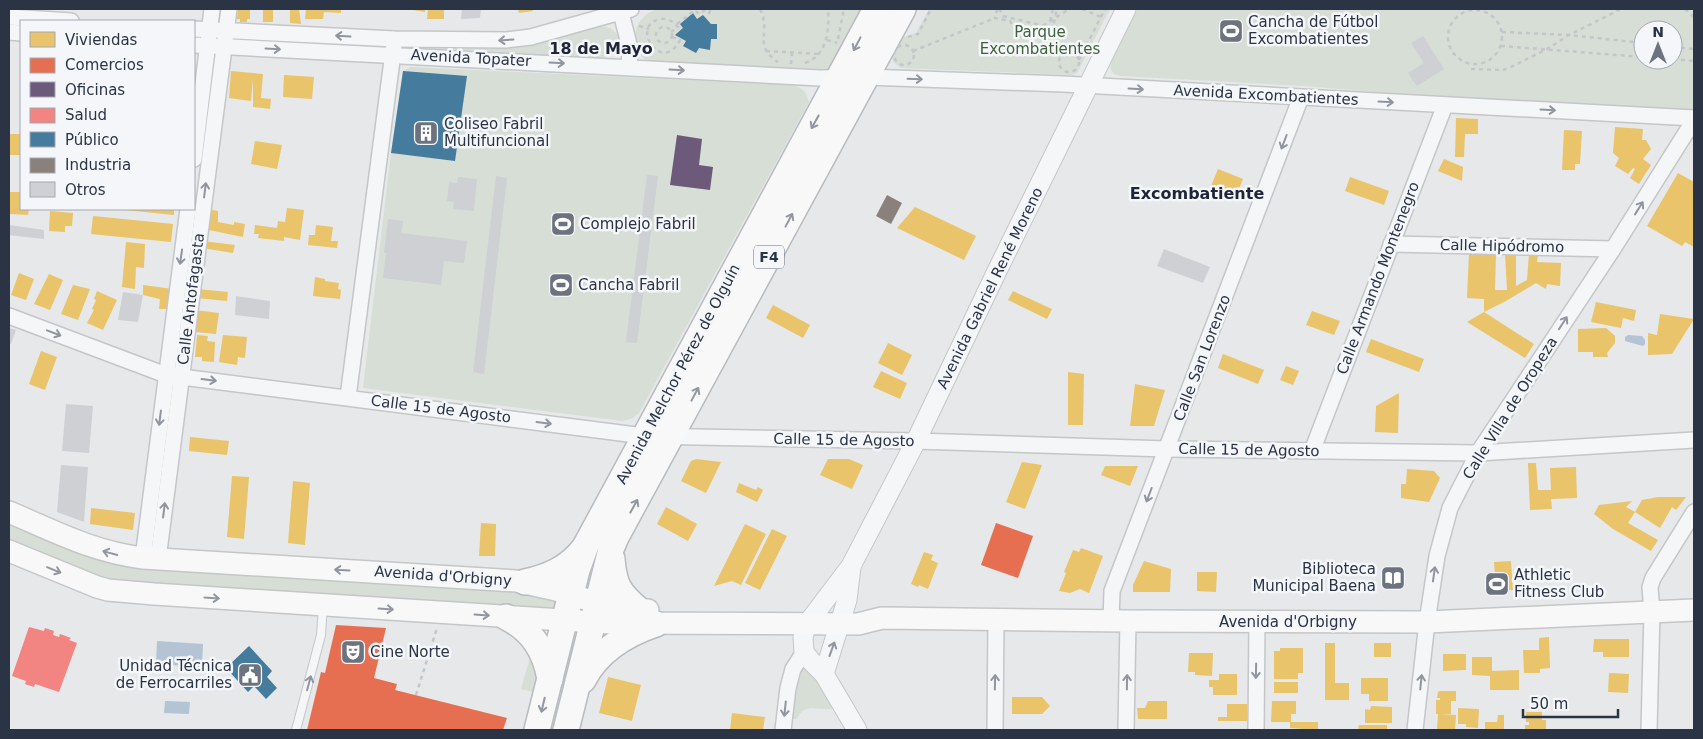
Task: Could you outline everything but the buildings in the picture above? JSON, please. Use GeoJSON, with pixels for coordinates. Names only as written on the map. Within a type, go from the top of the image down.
{"type":"FeatureCollection","features":[{"type":"Feature","properties":{"kind":"highway","name":"Avenida Melchor Pérez de Olguín"},"geometry":{"type":"LineString","coordinates":[[537,730],[580,559],[586,545],[876,9]]}},
{"type":"Feature","properties":{"kind":"highway","name":"Avenida Melchor Pérez de Olguín"},"geometry":{"type":"LineString","coordinates":[[566,730],[611,549],[903,9]]}},
{"type":"Feature","properties":{"kind":"highway"},"geometry":{"type":"LineString","coordinates":[[525,582],[539,579],[558,571],[573,560],[586,545]]}},
{"type":"Feature","properties":{"kind":"highway"},"geometry":{"type":"LineString","coordinates":[[576,693],[585,675],[598,658],[615,642],[641,629],[648,617],[617,588],[611,549]]}},
{"type":"Feature","properties":{"kind":"highway"},"geometry":{"type":"LineString","coordinates":[[506,617],[520,625],[535,639],[545,657],[550,679]]}},
{"type":"Feature","properties":{"kind":"main road","name":"Avenida d'Orbigny"},"geometry":{"type":"LineString","coordinates":[[9,512],[102,551],[150,559],[525,582],[571,595],[595,613]]}},
{"type":"Feature","properties":{"kind":"main road","name":"Avenida d'Orbigny"},"geometry":{"type":"LineString","coordinates":[[9,551],[108,590],[565,620],[595,613],[648,617],[843,618],[858,624],[882,618],[1427,622],[1694,610]]}},
{"type":"Feature","properties":{"kind":"street"},"geometry":{"type":"LineString","coordinates":[[195,140],[200,45],[210,30],[212,9]]}},
{"type":"Feature","properties":{"kind":"street","name":"Calle Antofagasta"},"geometry":{"type":"LineString","coordinates":[[150,559],[173,376],[229,9]]}},
{"type":"Feature","properties":{"kind":"street","name":"Avenida Gabriel René Moreno"},"geometry":{"type":"LineString","coordinates":[[811,618],[851,566],[916,441],[1126,9]]}},
{"type":"Feature","properties":{"kind":"street"},"geometry":{"type":"LineString","coordinates":[[624,10],[630,48],[629,67]]}},
{"type":"Feature","properties":{"kind":"street","name":"Avenida Topater"},"geometry":{"type":"LineString","coordinates":[[195,29],[395,39],[484,41],[532,37],[624,10]]}},
{"type":"Feature","properties":{"kind":"street"},"geometry":{"type":"LineString","coordinates":[[9,17],[55,20]]}},
{"type":"Feature","properties":{"kind":"street"},"geometry":{"type":"LineString","coordinates":[[348,397],[395,39]]}},
{"type":"Feature","properties":{"kind":"street","name":"Avenida Topater"},"geometry":{"type":"LineString","coordinates":[[200,45],[838,79]]}},
{"type":"Feature","properties":{"kind":"street","name":"Avenida Excombatientes"},"geometry":{"type":"LineString","coordinates":[[838,79],[866,77],[1088,86],[1694,119]]}},
{"type":"Feature","properties":{"kind":"street","name":"Calle San Lorenzo"},"geometry":{"type":"LineString","coordinates":[[1126,730],[1119,621],[1112,590],[1302,97]]}},
{"type":"Feature","properties":{"kind":"street","name":"Calle Armando Montenegro"},"geometry":{"type":"LineString","coordinates":[[1312,451],[1445,105]]}},
{"type":"Feature","properties":{"kind":"street","name":"Calle Villa de Oropeza"},"geometry":{"type":"LineString","coordinates":[[1415,730],[1427,622],[1442,533],[1450,508],[1478,453],[1613,249],[1694,119]]}},
{"type":"Feature","properties":{"kind":"street","name":"Calle Antofagasta"},"geometry":{"type":"LineString","coordinates":[[173,376],[188,210]]}},
{"type":"Feature","properties":{"kind":"street","name":"Calle Hipódromo"},"geometry":{"type":"LineString","coordinates":[[1391,244],[1613,249]]}},
{"type":"Feature","properties":{"kind":"street","name":"Calle 15 de Agosto"},"geometry":{"type":"LineString","coordinates":[[9,316],[173,376],[644,436],[916,441],[1167,449],[1478,453],[1694,440]]}},
{"type":"Feature","properties":{"kind":"street"},"geometry":{"type":"LineString","coordinates":[[1649,730],[1652,612],[1650,587],[1653,578],[1694,512]]}},
{"type":"Feature","properties":{"kind":"street","name":"Avenida Gabriel René Moreno"},"geometry":{"type":"LineString","coordinates":[[824,674],[828,657],[843,618],[851,566]]}},
{"type":"Feature","properties":{"kind":"street"},"geometry":{"type":"LineString","coordinates":[[811,618],[803,637],[804,652],[824,674],[857,730]]}},
{"type":"Feature","properties":{"kind":"street"},"geometry":{"type":"LineString","coordinates":[[995,730],[996,619]]}},
{"type":"Feature","properties":{"kind":"street"},"geometry":{"type":"LineString","coordinates":[[1256,622],[1256,730]]}},
{"type":"Feature","properties":{"kind":"street"},"geometry":{"type":"LineString","coordinates":[[783,730],[792,669],[804,652]]}},
{"type":"Feature","properties":{"kind":"lane"},"geometry":{"type":"LineString","coordinates":[[296,730],[321,635],[323,605]]}},
{"type":"Feature","properties":{"kind":"path"},"geometry":{"type":"LineString","coordinates":[[671,32],[678,27],[676,25],[695,10],[699,14],[705,10],[709,13],[710,9]]}},
{"type":"Feature","properties":{"kind":"path"},"geometry":{"type":"LineString","coordinates":[[761,9],[765,19],[763,42],[765,51],[777,62],[791,66],[797,65]]}},
{"type":"Feature","properties":{"kind":"path"},"geometry":{"type":"LineString","coordinates":[[803,64],[813,60],[820,54],[827,40],[828,9]]}},
{"type":"Feature","properties":{"kind":"path"},"geometry":{"type":"LineString","coordinates":[[838,44],[840,23],[844,9]]}},
{"type":"Feature","properties":{"kind":"path"},"geometry":{"type":"LineString","coordinates":[[913,51],[912,61],[907,65],[904,66],[895,60],[894,54],[901,40],[918,34],[931,9]]}},
{"type":"Feature","properties":{"kind":"path"},"geometry":{"type":"LineString","coordinates":[[1050,21],[1053,9]]}},
{"type":"Feature","properties":{"kind":"path"},"geometry":{"type":"LineString","coordinates":[[1057,9],[1052,31],[1064,53]]}},
{"type":"Feature","properties":{"kind":"path"},"geometry":{"type":"LineString","coordinates":[[1040,28],[1069,9]]}},
{"type":"Feature","properties":{"kind":"path"},"geometry":{"type":"LineString","coordinates":[[1082,9],[1101,17]]}},
{"type":"Feature","properties":{"kind":"path"},"geometry":{"type":"LineString","coordinates":[[1078,61],[1073,53],[1064,53],[1060,57],[1059,64],[1065,72],[1077,68],[1078,61],[1105,9]]}},
{"type":"Feature","properties":{"kind":"path"},"geometry":{"type":"LineString","coordinates":[[1470,69],[1503,70],[1511,67],[1621,9]]}},
{"type":"Feature","properties":{"kind":"path"},"geometry":{"type":"LineString","coordinates":[[1685,9],[1694,17]]}},
{"type":"Feature","properties":{"kind":"path"},"geometry":{"type":"LineString","coordinates":[[999,10],[1006,20]]}},
{"type":"Feature","properties":{"kind":"path"},"geometry":{"type":"LineString","coordinates":[[996,18],[999,10]]}},
{"type":"Feature","properties":{"kind":"path"},"geometry":{"type":"LineString","coordinates":[[1483,10],[1498,23],[1502,32],[1501,46],[1496,54],[1490,60],[1481,64],[1463,61],[1450,49],[1448,31],[1458,16],[1466,12],[1483,10]]}},
{"type":"Feature","properties":{"kind":"path"},"geometry":{"type":"LineString","coordinates":[[1003,16],[1044,26]]}},
{"type":"Feature","properties":{"kind":"path"},"geometry":{"type":"LineString","coordinates":[[913,51],[996,18],[1010,21],[1020,38],[1036,27],[1052,31]]}},
{"type":"Feature","properties":{"kind":"path"},"geometry":{"type":"LineString","coordinates":[[672,38],[680,40],[674,49],[664,52],[658,51],[654,49],[648,40],[649,29],[656,21],[661,19],[666,19],[676,25]]}},
{"type":"Feature","properties":{"kind":"path"},"geometry":{"type":"LineString","coordinates":[[639,26],[649,29]]}},
{"type":"Feature","properties":{"kind":"path"},"geometry":{"type":"LineString","coordinates":[[667,28],[671,32],[672,38],[668,42],[658,41],[656,37],[658,30],[667,28]]}},
{"type":"Feature","properties":{"kind":"path"},"geometry":{"type":"LineString","coordinates":[[1502,32],[1569,35],[1633,42]]}},
{"type":"Feature","properties":{"kind":"path"},"geometry":{"type":"LineString","coordinates":[[827,40],[841,47]]}},
{"type":"Feature","properties":{"kind":"path"},"geometry":{"type":"LineString","coordinates":[[897,48],[906,45],[913,51]]}},
{"type":"Feature","properties":{"kind":"path"},"geometry":{"type":"LineString","coordinates":[[1501,46],[1633,56]]}},
{"type":"Feature","properties":{"kind":"path"},"geometry":{"type":"LineString","coordinates":[[765,51],[820,54]]}},
{"type":"Feature","properties":{"kind":"path"},"geometry":{"type":"LineString","coordinates":[[791,66],[792,52]]}},
{"type":"Feature","properties":{"kind":"path"},"geometry":{"type":"LineString","coordinates":[[416,695],[439,622]]}},
{"type":"Feature","properties":{"kind":"green space"},"geometry":{"type":"Polygon","coordinates":[[[658,9],[865,9],[829,70],[647,62],[637,48],[636,32],[638,24],[643,18],[658,9]]]}},
{"type":"Feature","properties":{"kind":"green space","name":"Parque Excombatientes"},"geometry":{"type":"Polygon","coordinates":[[[929,9],[1110,9],[1077,73],[1072,75],[900,68],[893,61],[893,54],[900,38],[916,33],[929,9]]]}},
{"type":"Feature","properties":{"kind":"green space","name":"Parque Excombatientes"},"geometry":{"type":"Polygon","coordinates":[[[1137,9],[1694,9],[1694,110],[1447,98],[1304,86],[1120,76],[1114,74],[1110,68],[1137,9]]]}},
{"type":"Feature","properties":{"kind":"green space"},"geometry":{"type":"Polygon","coordinates":[[[604,26],[612,29],[618,35],[621,44],[612,54],[599,58],[408,49],[408,44],[604,26]]]}},
{"type":"Feature","properties":{"kind":"green space","name":"Complejo Fabril"},"geometry":{"type":"Polygon","coordinates":[[[411,67],[793,85],[802,89],[805,93],[809,102],[639,413],[633,418],[623,421],[363,388],[391,153],[403,71],[411,67]]]}},
{"type":"Feature","properties":{"kind":"green space"},"geometry":{"type":"Polygon","coordinates":[[[9,520],[91,556],[514,590],[554,599],[556,605],[551,609],[102,580],[9,542],[9,520]]]}},
{"type":"Feature","properties":{"kind":"green space"},"geometry":{"type":"Polygon","coordinates":[[[575,628],[581,628],[554,730],[547,730],[575,628]]]}},
{"type":"Feature","properties":{"kind":"green space"},"geometry":{"type":"Polygon","coordinates":[[[531,654],[536,669],[533,692],[521,689],[531,654]]]}},
{"type":"Feature","properties":{"kind":"green space"},"geometry":{"type":"Polygon","coordinates":[[[806,664],[811,667],[832,709],[807,709],[797,719],[792,719],[796,691],[803,667],[806,664]]]}},
{"type":"Feature","properties":{"kind":"water"},"geometry":{"type":"Polygon","coordinates":[[[1628,335],[1642,336],[1645,344],[1643,346],[1625,341],[1625,337],[1628,335]]]}},
{"type":"Feature","properties":{"kind":"water"},"geometry":{"type":"Polygon","coordinates":[[[157,641],[203,644],[202,667],[156,664],[157,641]]]}},
{"type":"Feature","properties":{"kind":"water"},"geometry":{"type":"Polygon","coordinates":[[[165,701],[190,702],[189,714],[164,713],[165,701]]]}},
{"type":"Feature","properties":{"kind":"place","name":"Cancha de Fútbol Excombatientes"},"geometry":{"type":"Point","coordinates":[1231,31]}},
{"type":"Feature","properties":{"kind":"place","name":"Coliseo Fabril Multifuncional"},"geometry":{"type":"Point","coordinates":[426,133]}},
{"type":"Feature","properties":{"kind":"place","name":"Complejo Fabril"},"geometry":{"type":"Point","coordinates":[563,224]}},
{"type":"Feature","properties":{"kind":"place","name":"Cancha Fabril"},"geometry":{"type":"Point","coordinates":[561,285]}},
{"type":"Feature","properties":{"kind":"place","name":"Biblioteca Municipal Baena"},"geometry":{"type":"Point","coordinates":[1393,578]}},
{"type":"Feature","properties":{"kind":"place","name":"Athletic Fitness Club"},"geometry":{"type":"Point","coordinates":[1497,584]}},
{"type":"Feature","properties":{"kind":"place","name":"Cine Norte"},"geometry":{"type":"Point","coordinates":[353,652]}},
{"type":"Feature","properties":{"kind":"place","name":"Unidad Técnica de Ferrocarriles"},"geometry":{"type":"Point","coordinates":[250,675]}},
{"type":"Feature","properties":{"kind":"district","name":"18 de Mayo"},"geometry":{"type":"Point","coordinates":[601,48]}},
{"type":"Feature","properties":{"kind":"district","name":"Excombatiente"},"geometry":{"type":"Point","coordinates":[1197,193]}}]}
